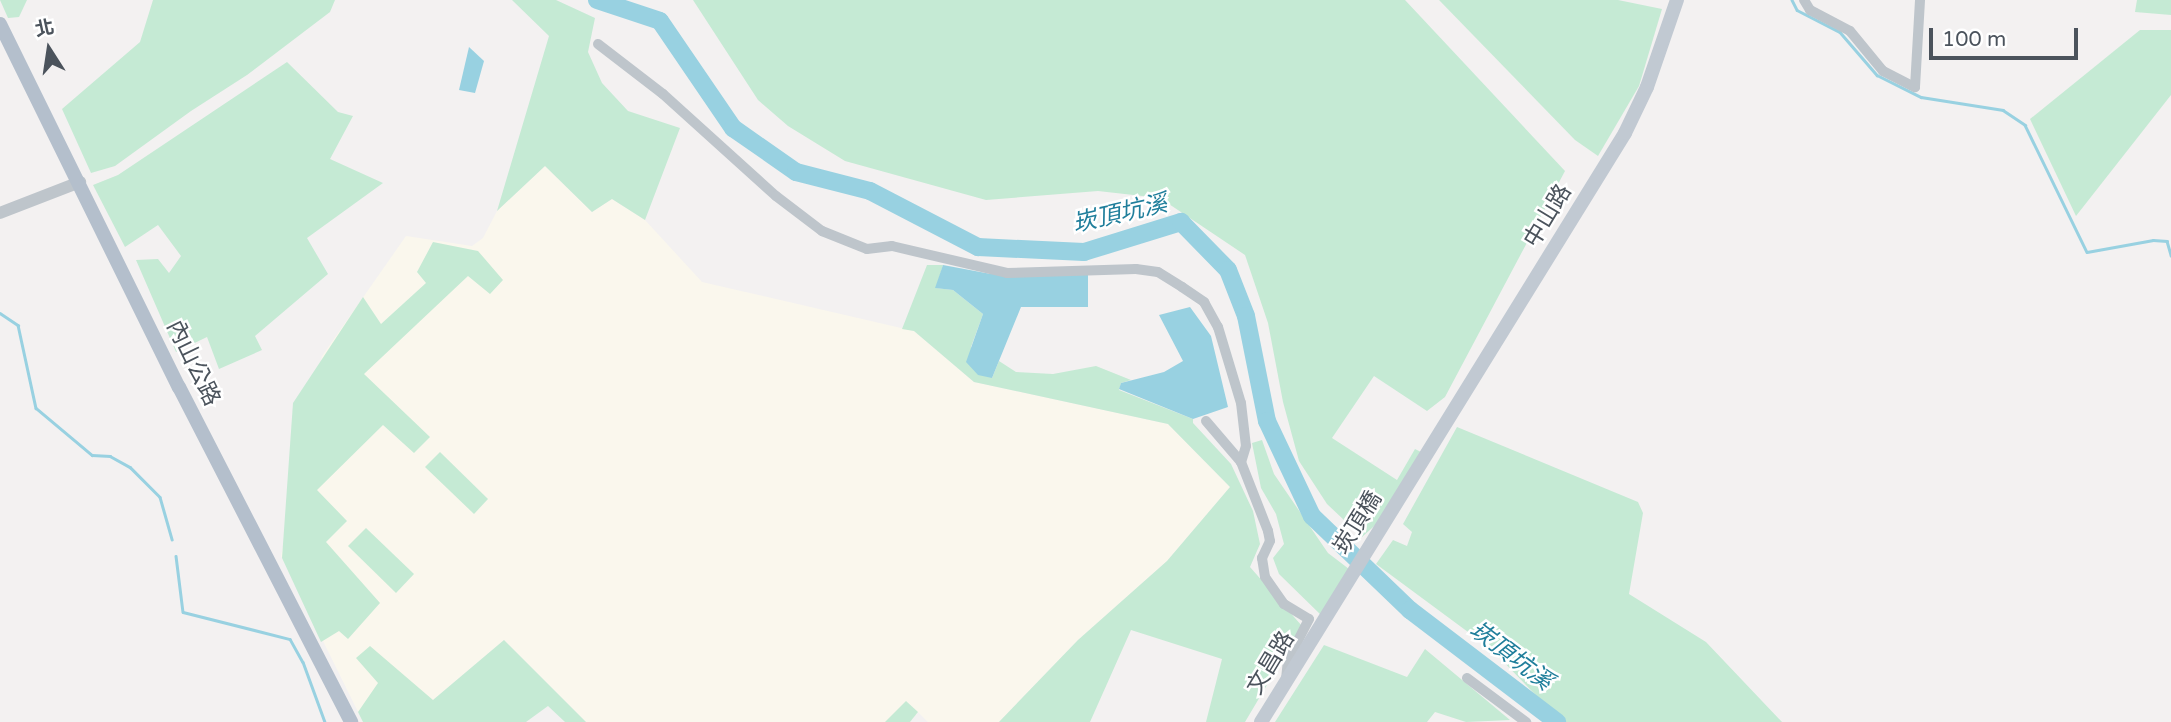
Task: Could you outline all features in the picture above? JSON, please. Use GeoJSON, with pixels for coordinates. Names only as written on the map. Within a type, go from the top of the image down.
{"type":"FeatureCollection","features":[{"type":"Feature","properties":{"kind":"main road","name":"中山路"},"geometry":{"type":"LineString","coordinates":[[1435,444],[1625,133],[1647,88],[1677,0]]}},
{"type":"Feature","properties":{"kind":"main road","name":"內山公路"},"geometry":{"type":"LineString","coordinates":[[0,24],[350,721]]}},
{"type":"Feature","properties":{"kind":"main road","name":"崁頂橋"},"geometry":{"type":"LineString","coordinates":[[1319,627],[1435,444]]}},
{"type":"Feature","properties":{"kind":"main road","name":"文昌路"},"geometry":{"type":"LineString","coordinates":[[1261,722],[1319,627]]}},
{"type":"Feature","properties":{"kind":"street"},"geometry":{"type":"LineString","coordinates":[[1804,0],[1810,10],[1850,32],[1883,71],[1915,87],[1920,0]]}},
{"type":"Feature","properties":{"kind":"street"},"geometry":{"type":"LineString","coordinates":[[598,44],[682,111],[776,196],[834,235],[867,249],[892,246],[1007,273],[1136,268],[1158,271],[1204,302],[1218,327],[1241,403],[1245,446],[1241,462]]}},
{"type":"Feature","properties":{"kind":"street"},"geometry":{"type":"LineString","coordinates":[[0,213],[80,182]]}},
{"type":"Feature","properties":{"kind":"street"},"geometry":{"type":"LineString","coordinates":[[1206,421],[1241,462],[1268,531],[1270,541],[1262,558],[1265,577],[1284,604],[1308,619],[1288,660],[1285,682]]}},
{"type":"Feature","properties":{"kind":"street"},"geometry":{"type":"LineString","coordinates":[[1466,678],[1526,722]]}},
{"type":"Feature","properties":{"kind":"shaded area"},"geometry":{"type":"Polygon","coordinates":[[[545,166],[592,212],[612,199],[645,220],[702,282],[914,331],[974,382],[1168,424],[1230,487],[1167,561],[1078,640],[999,722],[928,722],[918,712],[910,722],[586,722],[504,640],[433,700],[363,722],[281,556],[322,356],[406,236],[472,246],[483,238],[497,211],[545,166]]]}},
{"type":"Feature","properties":{"kind":"green space"},"geometry":{"type":"Polygon","coordinates":[[[0,0],[27,0],[19,17],[8,18],[0,0]]]}},
{"type":"Feature","properties":{"kind":"green space"},"geometry":{"type":"Polygon","coordinates":[[[153,0],[335,0],[330,12],[247,75],[191,111],[115,166],[91,173],[62,109],[140,42],[153,0]]]}},
{"type":"Feature","properties":{"kind":"green space"},"geometry":{"type":"Polygon","coordinates":[[[512,0],[556,0],[595,18],[588,52],[602,83],[628,111],[680,128],[645,220],[612,199],[592,212],[545,166],[497,211],[549,36],[512,0]]]}},
{"type":"Feature","properties":{"kind":"green space"},"geometry":{"type":"Polygon","coordinates":[[[693,0],[1405,0],[1565,171],[1445,397],[1427,411],[1374,376],[1332,438],[1397,480],[1415,449],[1423,453],[1381,520],[1362,537],[1327,504],[1299,461],[1283,402],[1268,323],[1245,255],[1160,198],[1098,191],[986,200],[845,161],[788,126],[758,100],[693,0]]]}},
{"type":"Feature","properties":{"kind":"green space"},"geometry":{"type":"Polygon","coordinates":[[[1439,0],[1618,0],[1662,9],[1639,86],[1598,156],[1575,140],[1439,0]]]}},
{"type":"Feature","properties":{"kind":"green space"},"geometry":{"type":"Polygon","coordinates":[[[2137,0],[2171,0],[2171,15],[2135,12],[2137,0]]]}},
{"type":"Feature","properties":{"kind":"green space"},"geometry":{"type":"Polygon","coordinates":[[[2140,30],[2171,30],[2171,95],[2076,216],[2030,119],[2140,30]]]}},
{"type":"Feature","properties":{"kind":"green space"},"geometry":{"type":"Polygon","coordinates":[[[287,62],[338,112],[353,116],[330,159],[383,183],[307,238],[328,274],[255,336],[262,350],[219,369],[207,337],[176,352],[136,260],[158,259],[169,273],[181,256],[158,225],[125,247],[93,185],[118,175],[287,62]]]}},
{"type":"Feature","properties":{"kind":"green space"},"geometry":{"type":"Polygon","coordinates":[[[433,242],[478,251],[503,280],[490,294],[468,276],[364,374],[430,437],[414,453],[383,425],[317,490],[347,521],[326,542],[380,603],[348,639],[339,631],[321,642],[282,558],[293,403],[363,297],[381,324],[426,283],[417,272],[433,242]]]}},
{"type":"Feature","properties":{"kind":"green space"},"geometry":{"type":"Polygon","coordinates":[[[927,265],[943,265],[936,288],[953,290],[983,314],[971,347],[992,378],[999,361],[1016,372],[1053,374],[1096,366],[1131,380],[1121,383],[1119,390],[1193,419],[1193,423],[1231,464],[1253,511],[1260,544],[1250,567],[1302,626],[1245,722],[1206,722],[1222,659],[1131,630],[1090,722],[999,722],[1078,640],[1167,561],[1230,487],[1168,424],[974,382],[914,331],[902,329],[927,265]]]}},
{"type":"Feature","properties":{"kind":"green space"},"geometry":{"type":"Polygon","coordinates":[[[1457,427],[1638,502],[1643,513],[1629,594],[1706,642],[1782,722],[1562,722],[1491,649],[1376,564],[1393,540],[1407,546],[1412,532],[1403,524],[1457,427]]]}},
{"type":"Feature","properties":{"kind":"green space"},"geometry":{"type":"Polygon","coordinates":[[[1262,440],[1274,474],[1328,553],[1349,569],[1323,617],[1279,574],[1273,558],[1284,544],[1276,514],[1261,488],[1252,443],[1262,440]]]}},
{"type":"Feature","properties":{"kind":"green space"},"geometry":{"type":"Polygon","coordinates":[[[440,452],[488,499],[474,514],[425,467],[440,452]]]}},
{"type":"Feature","properties":{"kind":"green space"},"geometry":{"type":"Polygon","coordinates":[[[366,528],[414,574],[396,593],[348,546],[366,528]]]}},
{"type":"Feature","properties":{"kind":"green space"},"geometry":{"type":"Polygon","coordinates":[[[504,640],[586,722],[565,722],[548,706],[526,722],[363,722],[358,712],[378,683],[356,658],[370,646],[433,700],[504,640]]]}},
{"type":"Feature","properties":{"kind":"green space"},"geometry":{"type":"Polygon","coordinates":[[[1324,645],[1407,677],[1425,649],[1510,720],[1466,722],[1435,712],[1427,722],[1275,722],[1324,645]]]}},
{"type":"Feature","properties":{"kind":"green space"},"geometry":{"type":"Polygon","coordinates":[[[906,701],[918,712],[910,722],[885,722],[906,701]]]}},
{"type":"Feature","properties":{"kind":"water"},"geometry":{"type":"Polygon","coordinates":[[[469,47],[484,61],[475,93],[459,90],[469,47]]]}},
{"type":"Feature","properties":{"kind":"water"},"geometry":{"type":"Polygon","coordinates":[[[943,265],[991,274],[1088,275],[1088,307],[1021,307],[992,378],[978,375],[966,362],[983,314],[953,290],[935,288],[943,265]]]}},
{"type":"Feature","properties":{"kind":"water"},"geometry":{"type":"Polygon","coordinates":[[[1190,307],[1211,336],[1228,407],[1193,419],[1119,389],[1121,383],[1164,372],[1183,361],[1159,315],[1190,307]]]}},
{"type":"Feature","properties":{"kind":"waterway","name":"崁頂坑溪"},"geometry":{"type":"LineString","coordinates":[[597,0],[660,21],[733,128],[796,172],[870,191],[978,247],[1084,252],[1181,222],[1228,270],[1246,316],[1267,421],[1312,516],[1410,610],[1557,722]]}},
{"type":"Feature","properties":{"kind":"waterway"},"geometry":{"type":"LineString","coordinates":[[1792,0],[1797,10],[1840,32],[1877,75],[1921,97],[2003,110],[2025,125],[2087,252],[2153,240],[2167,241],[2171,255]]}},
{"type":"Feature","properties":{"kind":"waterway"},"geometry":{"type":"LineString","coordinates":[[0,313],[18,325],[36,408],[92,455],[110,456],[130,467],[160,497],[172,539]]}},
{"type":"Feature","properties":{"kind":"waterway"},"geometry":{"type":"LineString","coordinates":[[176,556],[183,612],[290,639],[303,662],[325,722]]}}]}
